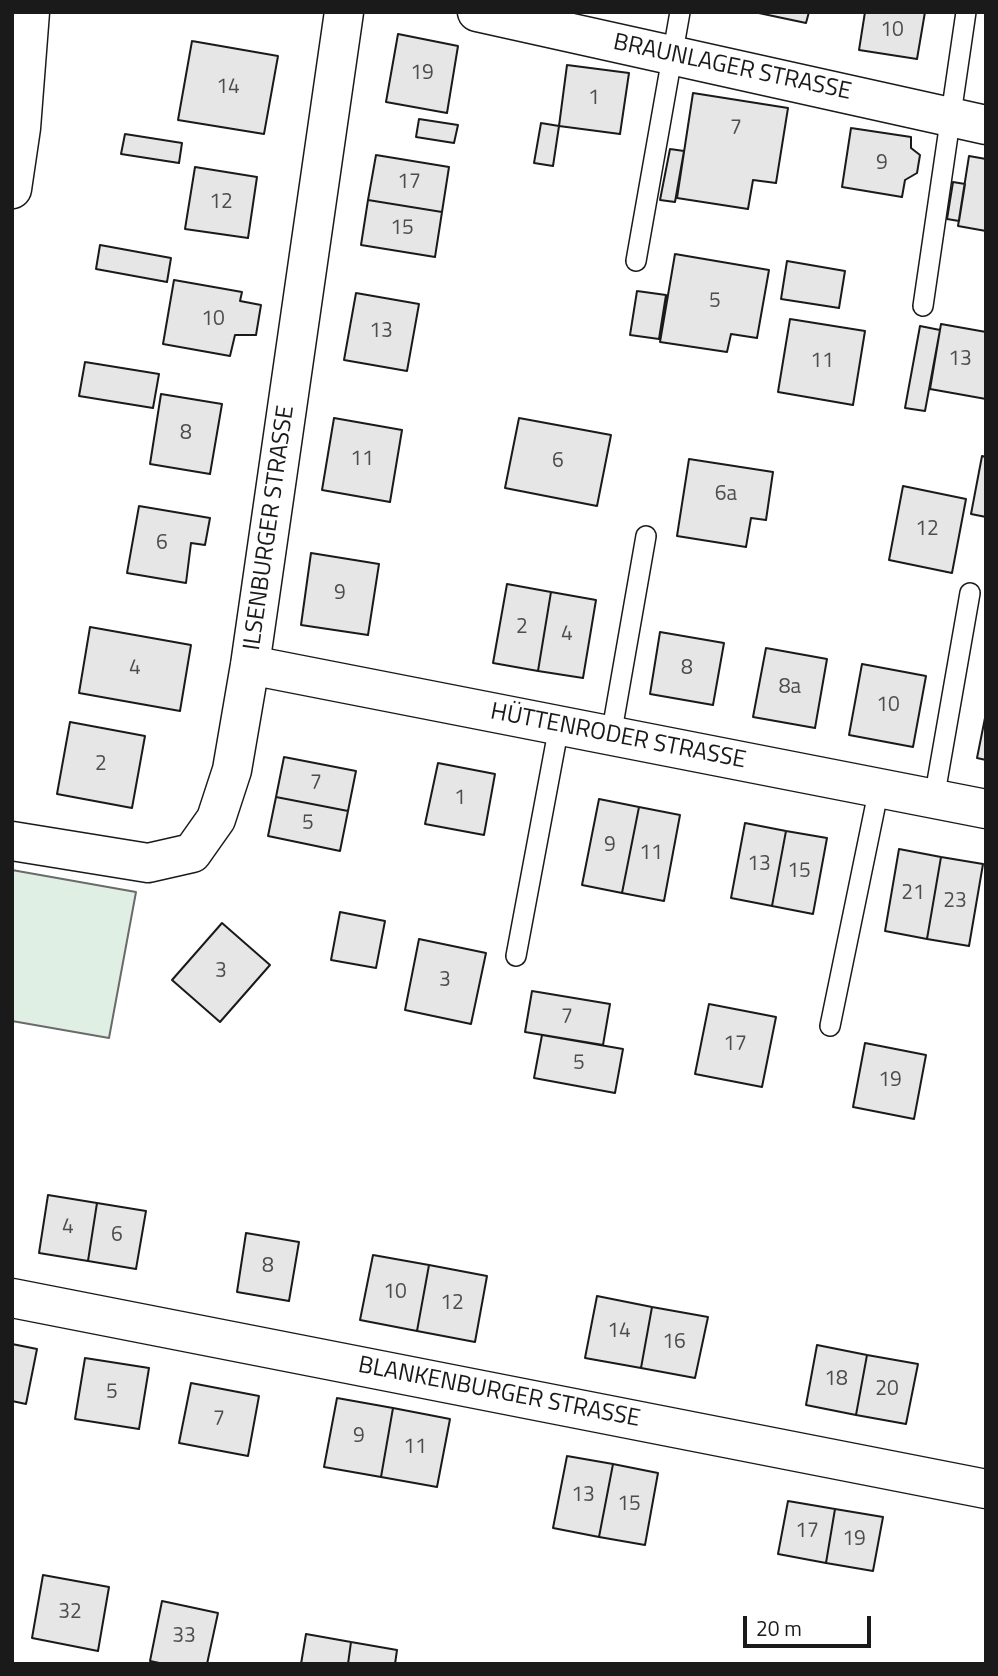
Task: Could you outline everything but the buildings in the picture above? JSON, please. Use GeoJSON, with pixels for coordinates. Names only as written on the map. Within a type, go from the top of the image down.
{"type":"FeatureCollection","features":[{"type":"Feature","properties":{"kind":"street"},"geometry":{"type":"LineString","coordinates":[[12,189],[30,12]]}},
{"type":"Feature","properties":{"kind":"street","name":"ILSENBURGER STRASSE"},"geometry":{"type":"LineString","coordinates":[[12,841],[148,863],[192,853],[216,819],[232,770],[250,665],[344,12]]}},
{"type":"Feature","properties":{"kind":"street","name":"BRAUNLAGER STRASSE"},"geometry":{"type":"LineString","coordinates":[[478,12],[968,121]]}},
{"type":"Feature","properties":{"kind":"street","name":"HÜTTENRODER STRASSE"},"geometry":{"type":"LineString","coordinates":[[250,665],[986,809]]}},
{"type":"Feature","properties":{"kind":"street","name":"BLANKENBURGER STRASSE"},"geometry":{"type":"LineString","coordinates":[[12,1298],[986,1489]]}},
{"type":"Feature","properties":{"kind":"lane"},"geometry":{"type":"LineString","coordinates":[[636,261],[680,12]]}},
{"type":"Feature","properties":{"kind":"lane"},"geometry":{"type":"LineString","coordinates":[[923,306],[968,121],[966,12]]}},
{"type":"Feature","properties":{"kind":"lane"},"geometry":{"type":"LineString","coordinates":[[611,736],[646,536]]}},
{"type":"Feature","properties":{"kind":"lane"},"geometry":{"type":"LineString","coordinates":[[933,799],[970,593]]}},
{"type":"Feature","properties":{"kind":"lane"},"geometry":{"type":"LineString","coordinates":[[516,956],[559,726]]}},
{"type":"Feature","properties":{"kind":"lane"},"geometry":{"type":"LineString","coordinates":[[830,1026],[879,788]]}},
{"type":"Feature","properties":{"kind":"green space"},"geometry":{"type":"Polygon","coordinates":[[[12,870],[136,892],[109,1038],[12,1021],[12,870]]]}}]}
